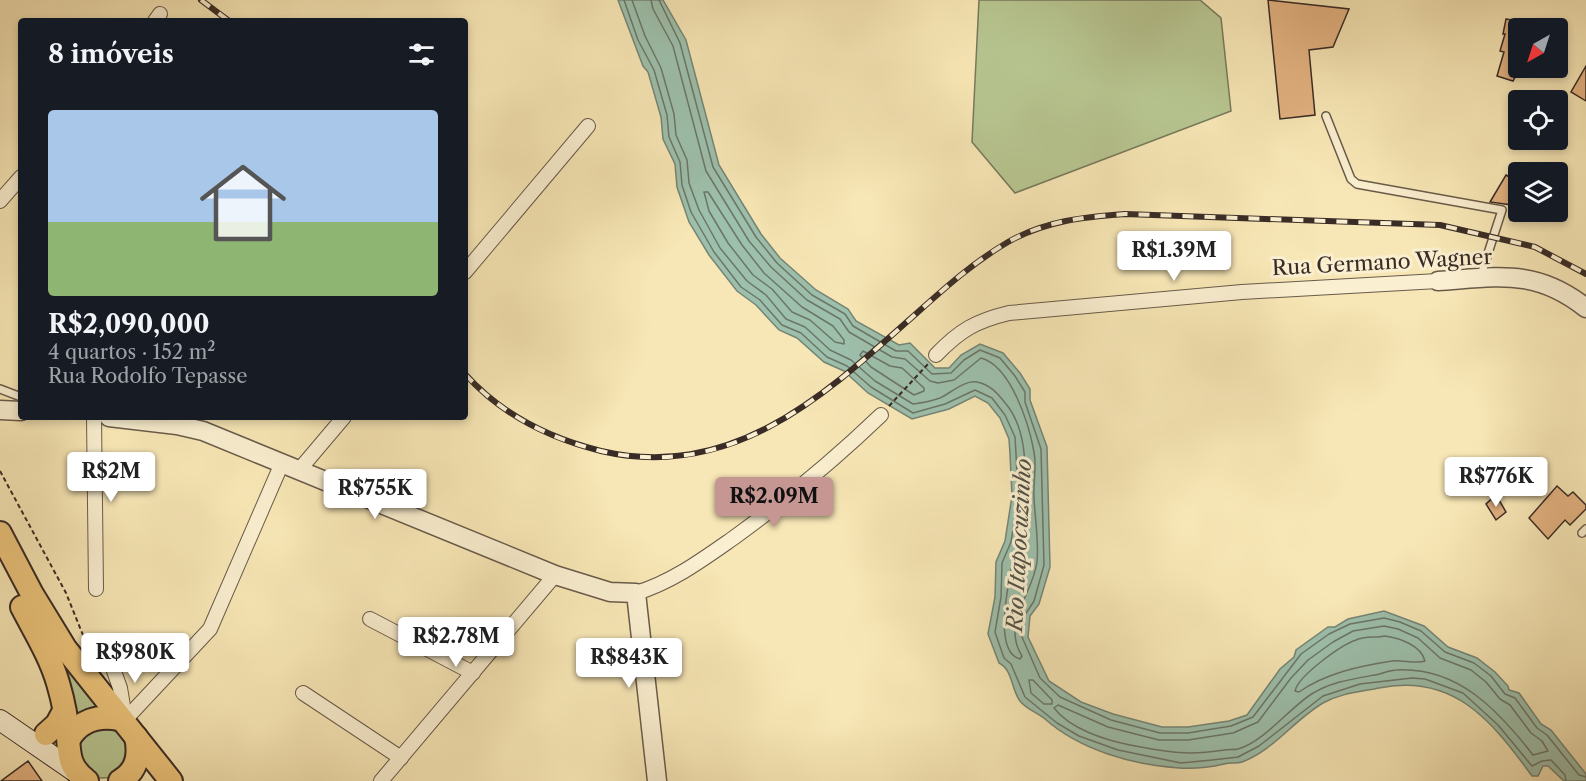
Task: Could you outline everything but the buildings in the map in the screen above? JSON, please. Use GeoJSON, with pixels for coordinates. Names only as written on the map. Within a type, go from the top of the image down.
{"type":"FeatureCollection","features":[{"type":"Feature","properties":{"kind":"highway"},"geometry":{"type":"LineString","coordinates":[[0,533],[49,624],[171,781]]}},
{"type":"Feature","properties":{"kind":"highway"},"geometry":{"type":"LineString","coordinates":[[0,567],[50,659],[64,711],[69,739],[69,759],[78,777]]}},
{"type":"Feature","properties":{"kind":"highway"},"geometry":{"type":"LineString","coordinates":[[46,734],[57,724],[64,711]]}},
{"type":"Feature","properties":{"kind":"highway"},"geometry":{"type":"LineString","coordinates":[[69,739],[76,728],[92,718],[126,724]]}},
{"type":"Feature","properties":{"kind":"highway"},"geometry":{"type":"LineString","coordinates":[[120,781],[134,769],[137,759],[126,724]]}},
{"type":"Feature","properties":{"kind":"main road"},"geometry":{"type":"LineString","coordinates":[[0,720],[69,739]]}},
{"type":"Feature","properties":{"kind":"main road"},"geometry":{"type":"LineString","coordinates":[[0,720],[78,777]]}},
{"type":"Feature","properties":{"kind":"street"},"geometry":{"type":"LineString","coordinates":[[468,268],[588,126]]}},
{"type":"Feature","properties":{"kind":"street"},"geometry":{"type":"LineString","coordinates":[[0,201],[18,180]]}},
{"type":"Feature","properties":{"kind":"street","name":"Rua Germano Wagner"},"geometry":{"type":"LineString","coordinates":[[936,355],[953,337],[978,321],[1009,313],[1230,293],[1480,278],[1527,278],[1550,284],[1586,308]]}},
{"type":"Feature","properties":{"kind":"street"},"geometry":{"type":"LineString","coordinates":[[0,410],[18,411]]}},
{"type":"Feature","properties":{"kind":"street"},"geometry":{"type":"LineString","coordinates":[[135,420],[203,431],[555,575],[610,592],[636,593],[657,587],[692,567],[794,494],[881,415]]}},
{"type":"Feature","properties":{"kind":"street"},"geometry":{"type":"LineString","coordinates":[[94,420],[96,589]]}},
{"type":"Feature","properties":{"kind":"street"},"geometry":{"type":"LineString","coordinates":[[126,724],[210,629],[291,466],[341,420]]}},
{"type":"Feature","properties":{"kind":"street"},"geometry":{"type":"LineString","coordinates":[[381,781],[555,575]]}},
{"type":"Feature","properties":{"kind":"street"},"geometry":{"type":"LineString","coordinates":[[636,593],[657,781]]}},
{"type":"Feature","properties":{"kind":"street"},"geometry":{"type":"LineString","coordinates":[[370,619],[472,673]]}},
{"type":"Feature","properties":{"kind":"street"},"geometry":{"type":"LineString","coordinates":[[109,657],[120,688],[126,724]]}},
{"type":"Feature","properties":{"kind":"street"},"geometry":{"type":"LineString","coordinates":[[303,693],[401,758]]}},
{"type":"Feature","properties":{"kind":"lane"},"geometry":{"type":"LineString","coordinates":[[1326,116],[1351,179],[1357,184],[1502,210],[1480,278]]}},
{"type":"Feature","properties":{"kind":"lane"},"geometry":{"type":"LineString","coordinates":[[0,389],[18,396]]}},
{"type":"Feature","properties":{"kind":"path"},"geometry":{"type":"LineString","coordinates":[[881,415],[936,355]]}},
{"type":"Feature","properties":{"kind":"path"},"geometry":{"type":"LineString","coordinates":[[0,471],[66,592],[91,655]]}},
{"type":"Feature","properties":{"kind":"green space"},"geometry":{"type":"Polygon","coordinates":[[[979,0],[1200,0],[1221,18],[1231,111],[1015,193],[972,142],[979,0]]]}},
{"type":"Feature","properties":{"kind":"green space"},"geometry":{"type":"Polygon","coordinates":[[[47,641],[104,709],[74,724],[47,641]]]}},
{"type":"Feature","properties":{"kind":"green space"},"geometry":{"type":"Polygon","coordinates":[[[103,728],[117,732],[124,739],[128,753],[124,767],[117,774],[103,778],[89,774],[82,767],[78,753],[82,739],[89,732],[103,728]]]}},
{"type":"Feature","properties":{"kind":"water","name":"Rio Itapocuzinho"},"geometry":{"type":"Polygon","coordinates":[[[618,0],[663,0],[686,40],[719,165],[761,234],[780,258],[816,290],[848,309],[856,321],[899,345],[910,343],[935,368],[949,368],[961,355],[980,344],[1003,353],[1020,373],[1030,389],[1030,400],[1047,447],[1050,567],[1039,604],[1030,616],[1028,637],[1049,681],[1081,702],[1113,714],[1162,727],[1188,727],[1229,721],[1247,715],[1280,669],[1294,657],[1296,650],[1328,627],[1335,627],[1348,619],[1384,611],[1424,626],[1448,647],[1477,658],[1495,672],[1509,690],[1519,693],[1541,724],[1551,730],[1586,774],[1586,781],[1564,781],[1548,766],[1543,766],[1538,776],[1532,776],[1486,720],[1469,706],[1450,695],[1429,688],[1405,685],[1337,697],[1313,710],[1274,743],[1253,757],[1240,763],[1196,768],[1161,766],[1108,754],[1074,739],[1025,706],[1017,696],[1007,670],[999,663],[988,634],[995,597],[996,562],[1005,541],[1012,496],[1009,439],[1000,418],[988,403],[975,396],[949,409],[912,419],[868,393],[844,371],[824,362],[797,338],[779,330],[756,305],[737,291],[709,255],[689,222],[677,187],[675,164],[663,139],[661,117],[648,72],[643,66],[618,0]]]}},
{"type":"Feature","properties":{"kind":"railway"},"geometry":{"type":"LineString","coordinates":[[201,0],[225,18]]}},
{"type":"Feature","properties":{"kind":"railway"},"geometry":{"type":"LineString","coordinates":[[468,377],[510,413],[544,431],[581,446],[649,457],[694,454],[736,442],[775,424],[813,400],[849,372],[961,275],[1008,242],[1050,225],[1109,215],[1440,225],[1535,247],[1586,274]]}}]}
